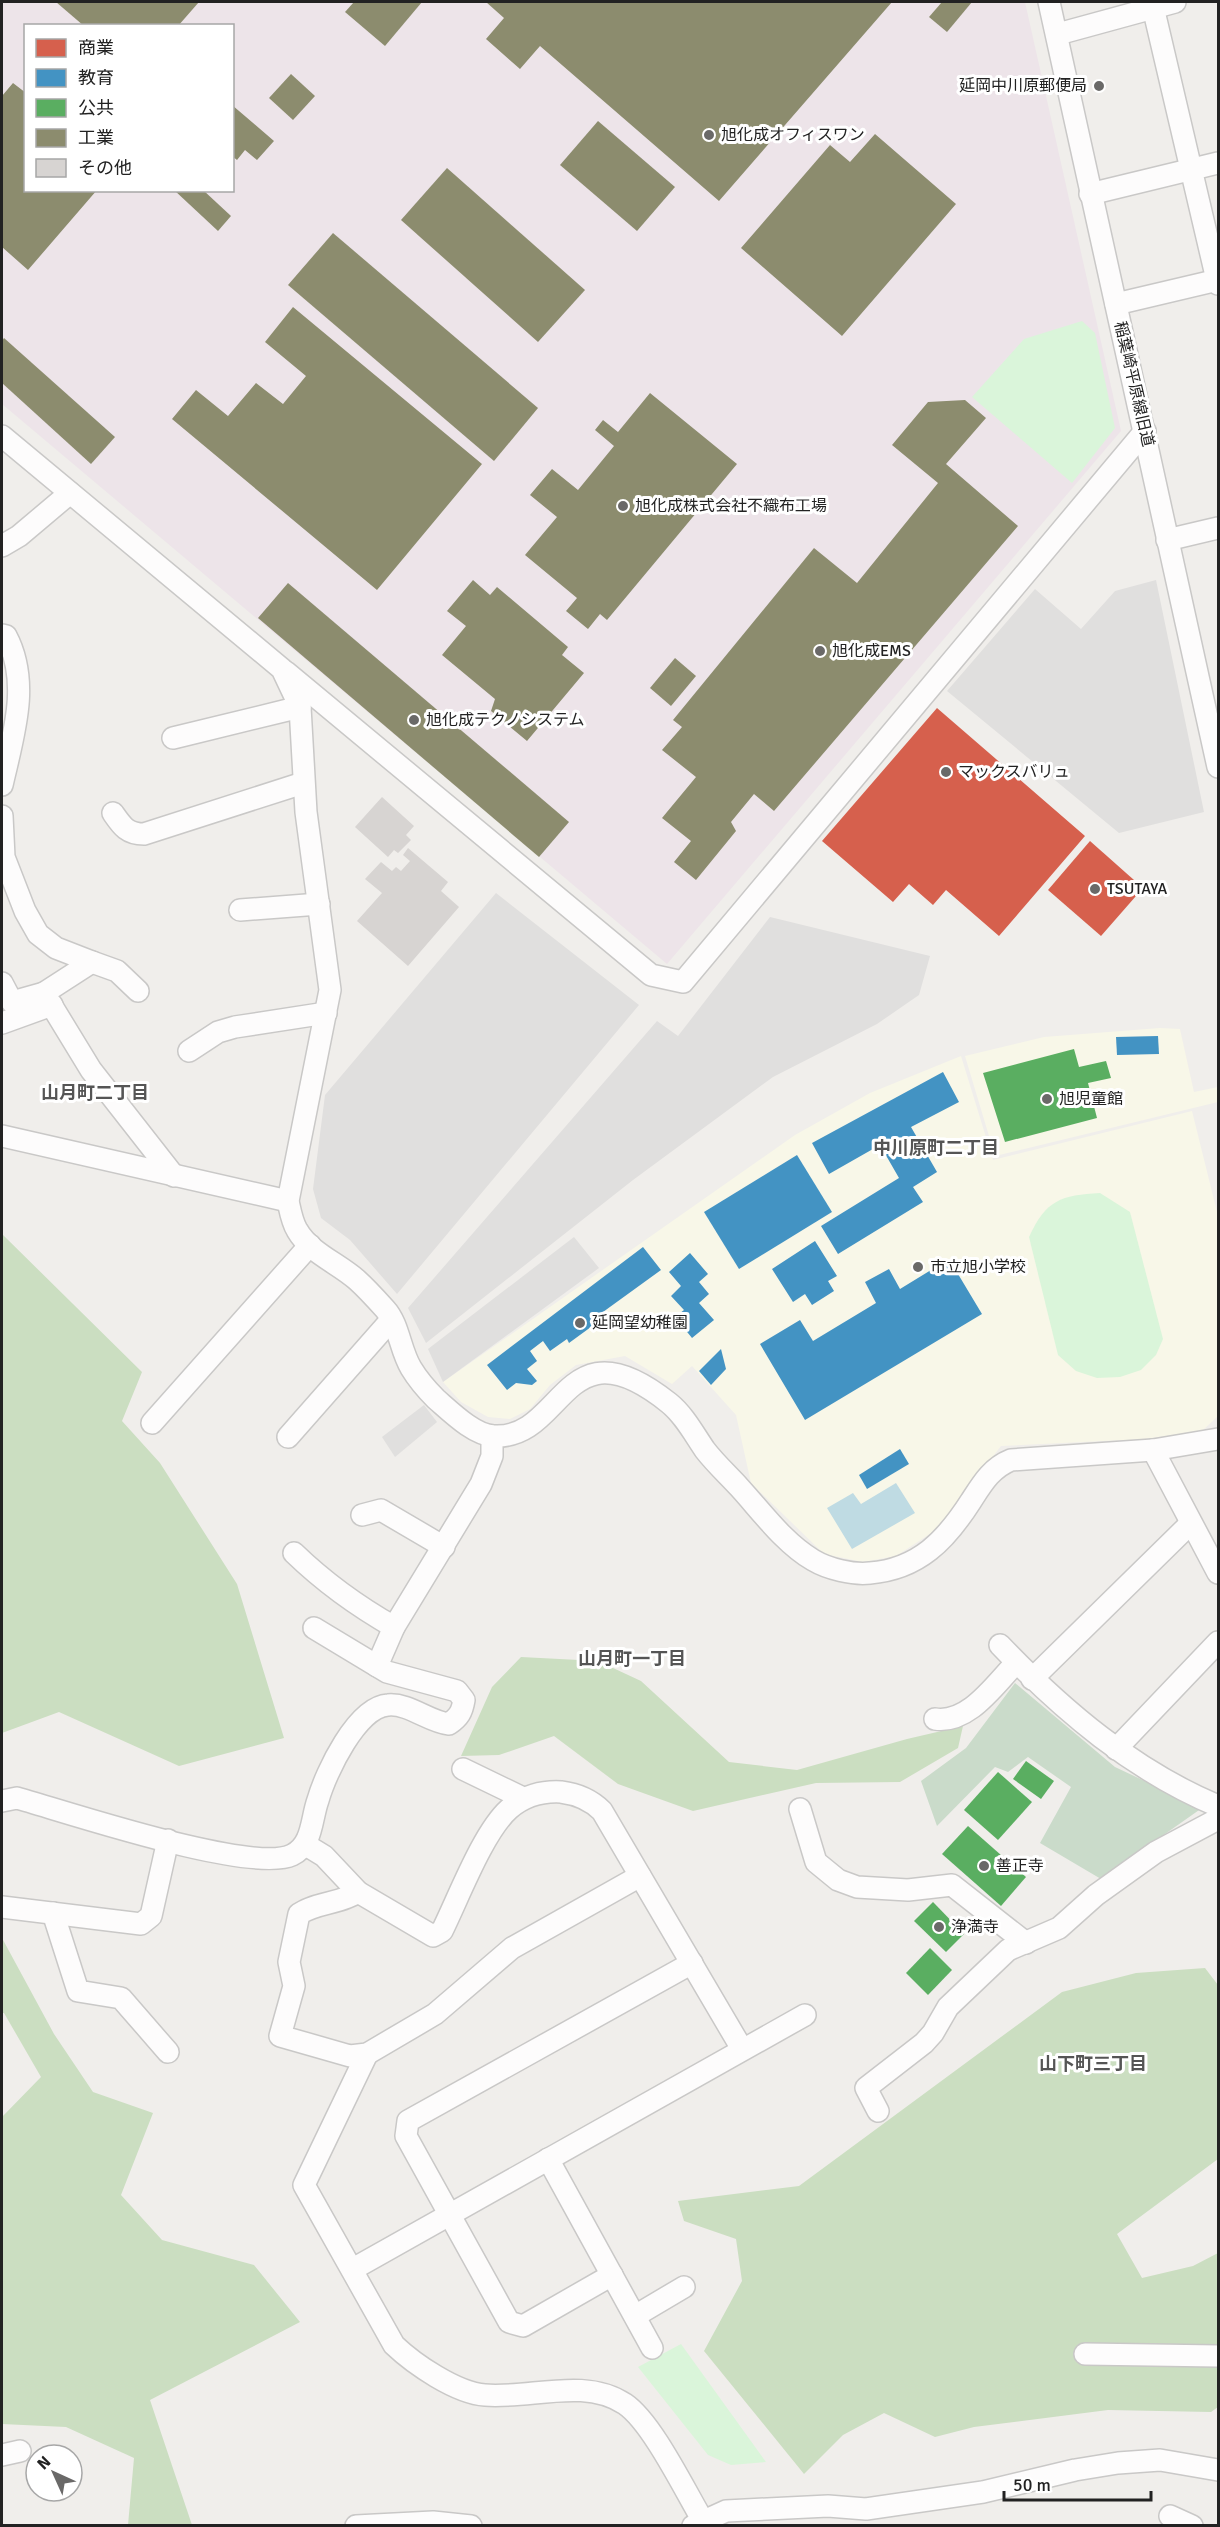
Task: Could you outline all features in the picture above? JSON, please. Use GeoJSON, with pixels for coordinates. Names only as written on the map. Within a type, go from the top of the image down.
{"type":"FeatureCollection","features":[{"type":"Feature","properties":{"kind":"street","name":"稲葉崎平原線旧道"},"geometry":{"type":"LineString","coordinates":[[1049,2],[1058,34],[1090,194],[1218,767]]}},
{"type":"Feature","properties":{"kind":"street"},"geometry":{"type":"LineString","coordinates":[[1058,34],[1145,6],[1174,2]]}},
{"type":"Feature","properties":{"kind":"street"},"geometry":{"type":"LineString","coordinates":[[1116,304],[1218,282],[1190,168],[1145,6]]}},
{"type":"Feature","properties":{"kind":"street"},"geometry":{"type":"LineString","coordinates":[[1090,194],[1218,163]]}},
{"type":"Feature","properties":{"kind":"street"},"geometry":{"type":"LineString","coordinates":[[5,446],[70,493],[651,975],[683,982],[1144,431]]}},
{"type":"Feature","properties":{"kind":"street"},"geometry":{"type":"LineString","coordinates":[[2,546],[20,536],[70,493]]}},
{"type":"Feature","properties":{"kind":"street"},"geometry":{"type":"LineString","coordinates":[[1167,540],[1218,528]]}},
{"type":"Feature","properties":{"kind":"street"},"geometry":{"type":"LineString","coordinates":[[2,635],[6,636],[16,654],[19,687],[4,762],[2,785]]}},
{"type":"Feature","properties":{"kind":"street"},"geometry":{"type":"LineString","coordinates":[[282,669],[300,708],[303,783],[330,990],[288,1201],[296,1229],[310,1245],[357,1280],[388,1312],[411,1368],[435,1397],[465,1422],[492,1436],[513,1434],[535,1421],[562,1393],[591,1374],[620,1373],[647,1386],[672,1405],[706,1450],[769,1521],[812,1560],[834,1569],[869,1574],[904,1567],[933,1550],[947,1536],[986,1478],[999,1465],[1011,1460],[1153,1450],[1218,1439]]}},
{"type":"Feature","properties":{"kind":"street"},"geometry":{"type":"LineString","coordinates":[[173,738],[300,708]]}},
{"type":"Feature","properties":{"kind":"street"},"geometry":{"type":"LineString","coordinates":[[113,813],[124,829],[132,834],[144,834],[303,783]]}},
{"type":"Feature","properties":{"kind":"street"},"geometry":{"type":"LineString","coordinates":[[2,816],[4,857],[25,911],[38,934],[56,948],[117,971],[138,991]]}},
{"type":"Feature","properties":{"kind":"street"},"geometry":{"type":"LineString","coordinates":[[240,910],[319,904]]}},
{"type":"Feature","properties":{"kind":"street"},"geometry":{"type":"LineString","coordinates":[[2,1023],[48,999],[92,962]]}},
{"type":"Feature","properties":{"kind":"street"},"geometry":{"type":"LineString","coordinates":[[2,983],[12,1002],[48,999]]}},
{"type":"Feature","properties":{"kind":"street"},"geometry":{"type":"LineString","coordinates":[[48,999],[91,1070],[174,1176]]}},
{"type":"Feature","properties":{"kind":"street"},"geometry":{"type":"LineString","coordinates":[[189,1051],[218,1032],[235,1027],[326,1012]]}},
{"type":"Feature","properties":{"kind":"street"},"geometry":{"type":"LineString","coordinates":[[2,1136],[288,1201]]}},
{"type":"Feature","properties":{"kind":"street"},"geometry":{"type":"LineString","coordinates":[[152,1423],[310,1245]]}},
{"type":"Feature","properties":{"kind":"street"},"geometry":{"type":"LineString","coordinates":[[288,1437],[391,1320]]}},
{"type":"Feature","properties":{"kind":"street"},"geometry":{"type":"LineString","coordinates":[[377,1666],[394,1627],[481,1484],[492,1456],[492,1436]]}},
{"type":"Feature","properties":{"kind":"street"},"geometry":{"type":"LineString","coordinates":[[1153,1450],[1190,1524],[1218,1573]]}},
{"type":"Feature","properties":{"kind":"street"},"geometry":{"type":"LineString","coordinates":[[362,1515],[381,1510],[444,1547]]}},
{"type":"Feature","properties":{"kind":"street"},"geometry":{"type":"LineString","coordinates":[[1032,1679],[1190,1524]]}},
{"type":"Feature","properties":{"kind":"street"},"geometry":{"type":"LineString","coordinates":[[294,1553],[316,1575],[353,1604],[394,1627]]}},
{"type":"Feature","properties":{"kind":"street"},"geometry":{"type":"LineString","coordinates":[[2,1801],[17,1798],[168,1840],[262,1860],[291,1856],[306,1845],[318,1798],[333,1764],[354,1728],[370,1711],[388,1705],[404,1708],[438,1723],[449,1724],[458,1717],[464,1700],[457,1691],[387,1672],[314,1628]]}},
{"type":"Feature","properties":{"kind":"street"},"geometry":{"type":"LineString","coordinates":[[1116,1749],[1218,1642]]}},
{"type":"Feature","properties":{"kind":"street"},"geometry":{"type":"LineString","coordinates":[[1000,1645],[1069,1713],[1116,1749],[1186,1792],[1218,1806]]}},
{"type":"Feature","properties":{"kind":"street"},"geometry":{"type":"LineString","coordinates":[[935,1719],[946,1721],[966,1714],[1016,1663]]}},
{"type":"Feature","properties":{"kind":"street"},"geometry":{"type":"LineString","coordinates":[[463,1769],[523,1798]]}},
{"type":"Feature","properties":{"kind":"street"},"geometry":{"type":"LineString","coordinates":[[306,1845],[324,1856],[358,1892],[433,1936],[442,1931],[497,1825],[508,1810],[523,1798],[549,1791],[570,1793],[594,1803],[602,1811],[742,2049]]}},
{"type":"Feature","properties":{"kind":"street"},"geometry":{"type":"LineString","coordinates":[[800,1809],[816,1863],[838,1880],[857,1887],[909,1890],[952,1885],[1026,1943]]}},
{"type":"Feature","properties":{"kind":"street"},"geometry":{"type":"LineString","coordinates":[[878,2111],[866,2088],[924,2043],[933,2033],[948,2007],[1008,1950],[1059,1928],[1096,1895],[1156,1852],[1218,1819]]}},
{"type":"Feature","properties":{"kind":"street"},"geometry":{"type":"LineString","coordinates":[[814,1857],[821,1828]]}},
{"type":"Feature","properties":{"kind":"street"},"geometry":{"type":"LineString","coordinates":[[2,1907],[141,1924],[151,1916],[168,1840]]}},
{"type":"Feature","properties":{"kind":"street"},"geometry":{"type":"LineString","coordinates":[[358,1892],[345,1901],[307,1908],[299,1914],[289,1962],[294,1986],[280,2036],[350,2055],[367,2054],[435,2014],[512,1947],[640,1876]]}},
{"type":"Feature","properties":{"kind":"street"},"geometry":{"type":"LineString","coordinates":[[53,1913],[78,1991],[121,1998],[168,2052]]}},
{"type":"Feature","properties":{"kind":"street"},"geometry":{"type":"LineString","coordinates":[[612,2275],[523,2326],[509,2322],[406,2136],[408,2121],[692,1963]]}},
{"type":"Feature","properties":{"kind":"street"},"geometry":{"type":"LineString","coordinates":[[353,2269],[805,2015]]}},
{"type":"Feature","properties":{"kind":"street"},"geometry":{"type":"LineString","coordinates":[[367,2054],[304,2185],[394,2344],[410,2359],[456,2386],[484,2395],[578,2390],[606,2394],[626,2405],[643,2423],[684,2486],[701,2525],[726,2511],[828,2506],[866,2510],[983,2492],[1075,2470],[1118,2463],[1160,2460],[1218,2470]]}},
{"type":"Feature","properties":{"kind":"street"},"geometry":{"type":"LineString","coordinates":[[548,2159],[652,2348]]}},
{"type":"Feature","properties":{"kind":"street"},"geometry":{"type":"LineString","coordinates":[[635,2316],[684,2287]]}},
{"type":"Feature","properties":{"kind":"street"},"geometry":{"type":"LineString","coordinates":[[1085,2354],[1218,2356]]}},
{"type":"Feature","properties":{"kind":"street"},"geometry":{"type":"LineString","coordinates":[[1170,2516],[1192,2526]]}},
{"type":"Feature","properties":{"kind":"street"},"geometry":{"type":"LineString","coordinates":[[356,2526],[433,2522],[471,2526]]}},
{"type":"Feature","properties":{"kind":"shaded area"},"geometry":{"type":"Polygon","coordinates":[[[2,2],[1025,2],[1121,431],[667,964],[2,404],[2,2]]]}},
{"type":"Feature","properties":{"kind":"shaded area"},"geometry":{"type":"Polygon","coordinates":[[[1156,580],[1204,812],[1119,833],[947,691],[1035,589],[1081,629],[1115,591],[1156,580]]]}},
{"type":"Feature","properties":{"kind":"shaded area"},"geometry":{"type":"Polygon","coordinates":[[[496,893],[639,1005],[397,1294],[350,1240],[321,1218],[313,1189],[325,1095],[496,893]]]}},
{"type":"Feature","properties":{"kind":"shaded area"},"geometry":{"type":"Polygon","coordinates":[[[770,917],[930,956],[919,995],[877,1024],[773,1077],[633,1180],[426,1343],[408,1308],[657,1021],[678,1036],[770,917]]]}},
{"type":"Feature","properties":{"kind":"shaded area"},"geometry":{"type":"Polygon","coordinates":[[[1160,1028],[1180,1029],[1194,1092],[1218,1087],[1218,1102],[995,1156],[965,1056],[1044,1037],[1160,1028]]]}},
{"type":"Feature","properties":{"kind":"shaded area"},"geometry":{"type":"Polygon","coordinates":[[[961,1056],[993,1160],[1192,1111],[1218,1216],[1218,1416],[1202,1431],[1144,1439],[1001,1446],[936,1530],[896,1556],[863,1562],[824,1554],[751,1483],[736,1415],[692,1366],[672,1384],[625,1356],[576,1365],[550,1385],[530,1409],[510,1419],[488,1417],[461,1402],[443,1382],[795,1135],[870,1093],[961,1056]]]}},
{"type":"Feature","properties":{"kind":"shaded area"},"geometry":{"type":"Polygon","coordinates":[[[574,1237],[599,1268],[443,1382],[428,1349],[574,1237]]]}},
{"type":"Feature","properties":{"kind":"shaded area"},"geometry":{"type":"Polygon","coordinates":[[[424,1405],[437,1422],[395,1457],[382,1437],[424,1405]]]}},
{"type":"Feature","properties":{"kind":"green space"},"geometry":{"type":"Polygon","coordinates":[[[1082,321],[1095,333],[1115,428],[1072,483],[972,397],[1024,339],[1082,321]]]}},
{"type":"Feature","properties":{"kind":"green space"},"geometry":{"type":"Polygon","coordinates":[[[1100,1193],[1130,1212],[1163,1339],[1156,1355],[1141,1370],[1120,1377],[1097,1378],[1076,1371],[1058,1355],[1029,1237],[1042,1215],[1056,1202],[1065,1198],[1100,1193]]]}},
{"type":"Feature","properties":{"kind":"green space"},"geometry":{"type":"Polygon","coordinates":[[[2,1234],[142,1372],[122,1421],[160,1463],[237,1584],[284,1738],[179,1766],[59,1712],[2,1733],[2,1234]]]}},
{"type":"Feature","properties":{"kind":"green space"},"geometry":{"type":"Polygon","coordinates":[[[521,1657],[598,1661],[641,1681],[729,1762],[797,1770],[963,1726],[958,1748],[900,1782],[816,1783],[693,1811],[618,1784],[554,1736],[499,1755],[461,1756],[492,1687],[521,1657]]]}},
{"type":"Feature","properties":{"kind":"green space"},"geometry":{"type":"Polygon","coordinates":[[[1015,1683],[1115,1767],[1202,1808],[1101,1879],[1040,1843],[1071,1787],[1028,1757],[1008,1772],[995,1767],[937,1826],[921,1781],[966,1748],[1015,1683]]]}},
{"type":"Feature","properties":{"kind":"green space"},"geometry":{"type":"Polygon","coordinates":[[[2,1938],[54,2034],[93,2092],[153,2113],[121,2195],[162,2240],[254,2265],[300,2322],[150,2400],[192,2525],[128,2525],[134,2458],[66,2427],[2,2424],[2,2117],[41,2077],[2,2013],[2,1938]]]}},
{"type":"Feature","properties":{"kind":"green space"},"geometry":{"type":"Polygon","coordinates":[[[1205,1968],[1218,1985],[1218,2159],[1117,2234],[1142,2278],[1193,2266],[1218,2253],[1218,2407],[1211,2412],[1108,2410],[974,2427],[935,2437],[884,2413],[843,2435],[804,2474],[704,2351],[742,2281],[736,2239],[684,2221],[678,2201],[799,2186],[1062,1992],[1136,1973],[1205,1968]]]}},
{"type":"Feature","properties":{"kind":"green space"},"geometry":{"type":"Polygon","coordinates":[[[681,2344],[766,2462],[731,2465],[708,2455],[638,2367],[681,2344]]]}},
{"type":"Feature","properties":{"kind":"water"},"geometry":{"type":"Polygon","coordinates":[[[896,1483],[915,1513],[852,1549],[827,1508],[853,1493],[861,1504],[896,1483]]]}},
{"type":"Feature","properties":{"kind":"building: 商業","name":"マックスバリュ"},"geometry":{"type":"Polygon","coordinates":[[[937,708],[1085,836],[999,936],[946,890],[933,905],[909,884],[893,902],[822,841],[937,708]]]}},
{"type":"Feature","properties":{"kind":"building: 商業","name":"TSUTAYA"},"geometry":{"type":"Polygon","coordinates":[[[1090,841],[1143,888],[1101,936],[1048,890],[1090,841]]]}},
{"type":"Feature","properties":{"kind":"building: 教育"},"geometry":{"type":"Polygon","coordinates":[[[1158,1036],[1159,1054],[1117,1055],[1116,1037],[1158,1036]]]}},
{"type":"Feature","properties":{"kind":"building: 教育"},"geometry":{"type":"Polygon","coordinates":[[[943,1072],[959,1102],[911,1127],[937,1172],[913,1187],[923,1202],[838,1254],[821,1226],[899,1178],[880,1145],[829,1174],[812,1143],[943,1072]]]}},
{"type":"Feature","properties":{"kind":"building: 教育"},"geometry":{"type":"Polygon","coordinates":[[[797,1155],[832,1212],[739,1269],[704,1212],[797,1155]]]}},
{"type":"Feature","properties":{"kind":"building: 教育"},"geometry":{"type":"Polygon","coordinates":[[[815,1241],[837,1276],[828,1281],[834,1291],[812,1305],[805,1294],[793,1302],[772,1269],[815,1241]]]}},
{"type":"Feature","properties":{"kind":"building: 教育"},"geometry":{"type":"Polygon","coordinates":[[[643,1247],[661,1270],[603,1312],[606,1316],[569,1343],[567,1339],[550,1351],[543,1341],[530,1351],[537,1361],[527,1369],[537,1381],[532,1385],[516,1383],[507,1390],[487,1365],[643,1247]]]}},
{"type":"Feature","properties":{"kind":"building: 教育"},"geometry":{"type":"Polygon","coordinates":[[[690,1253],[708,1274],[699,1282],[709,1294],[699,1303],[714,1320],[692,1338],[675,1317],[684,1310],[671,1296],[681,1286],[669,1272],[690,1253]]]}},
{"type":"Feature","properties":{"kind":"building: 教育"},"geometry":{"type":"Polygon","coordinates":[[[949,1259],[982,1314],[805,1420],[760,1344],[800,1320],[813,1341],[876,1303],[865,1282],[889,1269],[900,1289],[949,1259]]]}},
{"type":"Feature","properties":{"kind":"building: 教育"},"geometry":{"type":"Polygon","coordinates":[[[721,1349],[726,1369],[711,1385],[699,1371],[721,1349]]]}},
{"type":"Feature","properties":{"kind":"building: 教育"},"geometry":{"type":"Polygon","coordinates":[[[900,1449],[909,1464],[867,1489],[859,1475],[900,1449]]]}},
{"type":"Feature","properties":{"kind":"building: 公共"},"geometry":{"type":"Polygon","coordinates":[[[1074,1049],[1079,1067],[1106,1061],[1111,1078],[1088,1083],[1097,1118],[1005,1142],[983,1073],[1074,1049]]]}},
{"type":"Feature","properties":{"kind":"building: 公共"},"geometry":{"type":"Polygon","coordinates":[[[1026,1761],[1054,1781],[1041,1799],[1013,1779],[1026,1761]]]}},
{"type":"Feature","properties":{"kind":"building: 公共","name":"善正寺"},"geometry":{"type":"Polygon","coordinates":[[[998,1772],[1032,1802],[998,1840],[964,1810],[998,1772]]]}},
{"type":"Feature","properties":{"kind":"building: 公共","name":"善正寺"},"geometry":{"type":"Polygon","coordinates":[[[968,1826],[1026,1877],[1001,1906],[942,1854],[968,1826]]]}},
{"type":"Feature","properties":{"kind":"building: 公共","name":"浄満寺"},"geometry":{"type":"Polygon","coordinates":[[[933,1902],[964,1934],[946,1952],[914,1921],[933,1902]]]}},
{"type":"Feature","properties":{"kind":"building: 公共","name":"浄満寺"},"geometry":{"type":"Polygon","coordinates":[[[930,1948],[952,1970],[928,1995],[906,1973],[930,1948]]]}},
{"type":"Feature","properties":{"kind":"building: 工業"},"geometry":{"type":"Polygon","coordinates":[[[56,2],[199,2],[180,24],[82,24],[56,2]]]}},
{"type":"Feature","properties":{"kind":"building: 工業"},"geometry":{"type":"Polygon","coordinates":[[[354,2],[422,2],[385,46],[345,12],[354,2]]]}},
{"type":"Feature","properties":{"kind":"building: 工業","name":"旭化成オフィスワン"},"geometry":{"type":"Polygon","coordinates":[[[486,2],[892,2],[719,201],[540,46],[520,69],[486,39],[504,18],[486,2]]]}},
{"type":"Feature","properties":{"kind":"building: 工業"},"geometry":{"type":"Polygon","coordinates":[[[942,2],[972,2],[947,32],[929,17],[942,2]]]}},
{"type":"Feature","properties":{"kind":"building: 工業"},"geometry":{"type":"Polygon","coordinates":[[[291,74],[315,96],[293,120],[269,98],[291,74]]]}},
{"type":"Feature","properties":{"kind":"building: 工業"},"geometry":{"type":"Polygon","coordinates":[[[13,83],[24,91],[24,192],[95,192],[28,270],[2,247],[2,96],[13,83]]]}},
{"type":"Feature","properties":{"kind":"building: 工業"},"geometry":{"type":"Polygon","coordinates":[[[234,107],[274,141],[257,160],[245,150],[237,160],[234,158],[234,107]]]}},
{"type":"Feature","properties":{"kind":"building: 工業"},"geometry":{"type":"Polygon","coordinates":[[[598,121],[675,187],[637,231],[560,165],[598,121]]]}},
{"type":"Feature","properties":{"kind":"building: 工業"},"geometry":{"type":"Polygon","coordinates":[[[875,134],[956,204],[842,336],[741,248],[830,145],[850,162],[875,134]]]}},
{"type":"Feature","properties":{"kind":"building: 工業"},"geometry":{"type":"Polygon","coordinates":[[[447,168],[585,290],[538,342],[401,220],[447,168]]]}},
{"type":"Feature","properties":{"kind":"building: 工業"},"geometry":{"type":"Polygon","coordinates":[[[176,192],[205,192],[231,216],[218,231],[176,192]]]}},
{"type":"Feature","properties":{"kind":"building: 工業"},"geometry":{"type":"Polygon","coordinates":[[[333,233],[538,408],[494,461],[288,285],[333,233]]]}},
{"type":"Feature","properties":{"kind":"building: 工業"},"geometry":{"type":"Polygon","coordinates":[[[293,307],[482,464],[377,590],[172,419],[196,390],[228,416],[256,383],[283,404],[306,376],[265,342],[293,307]]]}},
{"type":"Feature","properties":{"kind":"building: 工業"},"geometry":{"type":"Polygon","coordinates":[[[4,338],[115,437],[91,464],[2,383],[2,341],[4,338]]]}},
{"type":"Feature","properties":{"kind":"building: 工業","name":"旭化成株式会社不織布工場"},"geometry":{"type":"Polygon","coordinates":[[[650,393],[737,464],[607,620],[600,614],[588,629],[566,611],[577,598],[525,555],[557,517],[530,495],[552,469],[578,490],[614,446],[595,430],[603,420],[618,432],[650,393]]]}},
{"type":"Feature","properties":{"kind":"building: 工業","name":"旭化成EMS"},"geometry":{"type":"Polygon","coordinates":[[[965,400],[986,418],[946,464],[1018,526],[774,811],[754,794],[731,822],[736,831],[696,880],[674,862],[691,841],[662,818],[696,777],[662,750],[682,727],[673,720],[814,548],[857,583],[938,483],[892,445],[928,402],[965,400]]]}},
{"type":"Feature","properties":{"kind":"building: 工業"},"geometry":{"type":"Polygon","coordinates":[[[473,580],[490,595],[497,587],[568,647],[562,655],[584,673],[527,741],[491,711],[495,699],[442,655],[466,626],[447,611],[473,580]]]}},
{"type":"Feature","properties":{"kind":"building: 工業","name":"旭化成テクノシステム"},"geometry":{"type":"Polygon","coordinates":[[[288,583],[569,822],[539,857],[258,618],[288,583]]]}},
{"type":"Feature","properties":{"kind":"building: 工業"},"geometry":{"type":"Polygon","coordinates":[[[675,658],[696,676],[671,706],[650,688],[675,658]]]}},
{"type":"Feature","properties":{"kind":"building: その他"},"geometry":{"type":"Polygon","coordinates":[[[382,797],[414,826],[406,835],[411,840],[398,853],[394,850],[388,857],[355,827],[382,797]]]}},
{"type":"Feature","properties":{"kind":"building: その他"},"geometry":{"type":"Polygon","coordinates":[[[408,848],[448,882],[441,891],[459,907],[408,966],[357,921],[382,893],[365,879],[381,862],[392,871],[396,867],[401,871],[410,861],[403,855],[408,848]]]}},
{"type":"Feature","properties":{"kind":"place","name":"延岡中川原郵便局"},"geometry":{"type":"Point","coordinates":[1099,86]}},
{"type":"Feature","properties":{"kind":"place","name":"旭化成オフィスワン"},"geometry":{"type":"Point","coordinates":[709,135]}},
{"type":"Feature","properties":{"kind":"place","name":"旭化成株式会社不織布工場"},"geometry":{"type":"Point","coordinates":[623,506]}},
{"type":"Feature","properties":{"kind":"place","name":"旭化成EMS"},"geometry":{"type":"Point","coordinates":[820,651]}},
{"type":"Feature","properties":{"kind":"place","name":"旭化成テクノシステム"},"geometry":{"type":"Point","coordinates":[414,720]}},
{"type":"Feature","properties":{"kind":"place","name":"マックスバリュ"},"geometry":{"type":"Point","coordinates":[946,772]}},
{"type":"Feature","properties":{"kind":"place","name":"TSUTAYA"},"geometry":{"type":"Point","coordinates":[1095,889]}},
{"type":"Feature","properties":{"kind":"place","name":"旭児童館"},"geometry":{"type":"Point","coordinates":[1047,1099]}},
{"type":"Feature","properties":{"kind":"place","name":"市立旭小学校"},"geometry":{"type":"Point","coordinates":[918,1267]}},
{"type":"Feature","properties":{"kind":"place","name":"延岡望幼稚園"},"geometry":{"type":"Point","coordinates":[580,1323]}},
{"type":"Feature","properties":{"kind":"place","name":"善正寺"},"geometry":{"type":"Point","coordinates":[984,1866]}},
{"type":"Feature","properties":{"kind":"place","name":"浄満寺"},"geometry":{"type":"Point","coordinates":[939,1927]}},
{"type":"Feature","properties":{"kind":"district","name":"山月町二丁目"},"geometry":{"type":"Point","coordinates":[95,1093]}},
{"type":"Feature","properties":{"kind":"district","name":"中川原町二丁目"},"geometry":{"type":"Point","coordinates":[936,1148]}},
{"type":"Feature","properties":{"kind":"district","name":"山月町一丁目"},"geometry":{"type":"Point","coordinates":[632,1659]}},
{"type":"Feature","properties":{"kind":"district","name":"山下町三丁目"},"geometry":{"type":"Point","coordinates":[1093,2064]}}]}
